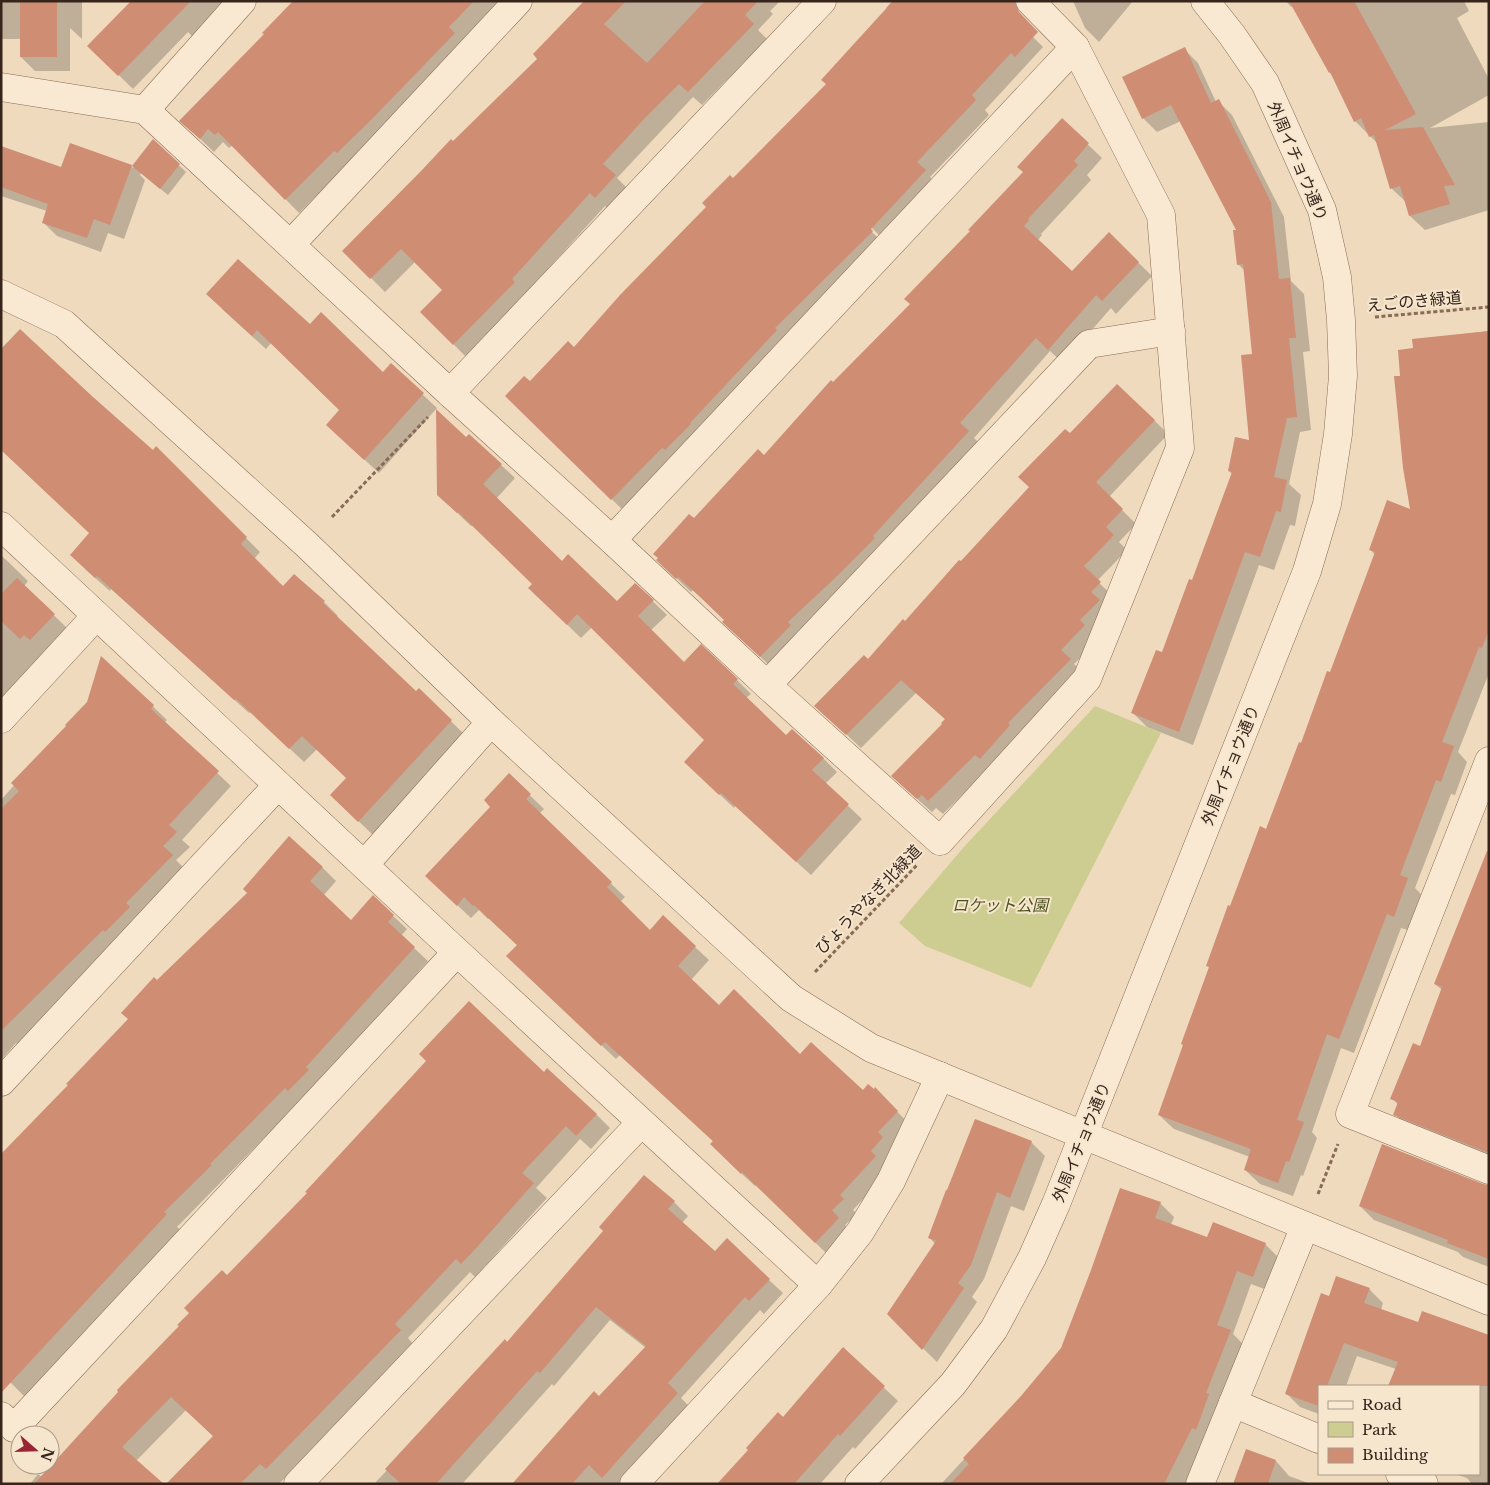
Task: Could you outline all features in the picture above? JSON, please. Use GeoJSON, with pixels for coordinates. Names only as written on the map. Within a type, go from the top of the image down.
{"type":"FeatureCollection","features":[{"type":"Feature","properties":{"kind":"street"},"geometry":{"type":"LineString","coordinates":[[145,110],[242,1]]}},
{"type":"Feature","properties":{"kind":"street"},"geometry":{"type":"LineString","coordinates":[[292,244],[518,1]]}},
{"type":"Feature","properties":{"kind":"street"},"geometry":{"type":"LineString","coordinates":[[450,393],[822,1]]}},
{"type":"Feature","properties":{"kind":"street"},"geometry":{"type":"LineString","coordinates":[[1,87],[145,110],[767,685],[940,841],[1087,679],[1180,448],[1161,215],[1075,47],[1030,1]]}},
{"type":"Feature","properties":{"kind":"street","name":"外周イチョウ通り"},"geometry":{"type":"LineString","coordinates":[[859,1484],[953,1384],[994,1329],[1032,1258],[1056,1204],[1307,571],[1327,504],[1338,434],[1343,376],[1338,277],[1322,210],[1265,83],[1232,35],[1205,1]]}},
{"type":"Feature","properties":{"kind":"street"},"geometry":{"type":"LineString","coordinates":[[612,540],[1075,47]]}},
{"type":"Feature","properties":{"kind":"street"},"geometry":{"type":"LineString","coordinates":[[1,294],[64,324],[307,545],[491,722],[791,998],[871,1048],[1489,1301]]}},
{"type":"Feature","properties":{"kind":"street"},"geometry":{"type":"LineString","coordinates":[[767,685],[1089,344],[1171,331]]}},
{"type":"Feature","properties":{"kind":"street"},"geometry":{"type":"LineString","coordinates":[[1,526],[641,1123],[818,1285]]}},
{"type":"Feature","properties":{"kind":"street"},"geometry":{"type":"LineString","coordinates":[[1,719],[96,616]]}},
{"type":"Feature","properties":{"kind":"street"},"geometry":{"type":"LineString","coordinates":[[364,865],[491,722]]}},
{"type":"Feature","properties":{"kind":"street"},"geometry":{"type":"LineString","coordinates":[[1489,761],[1350,1114],[1489,1170]]}},
{"type":"Feature","properties":{"kind":"street"},"geometry":{"type":"LineString","coordinates":[[1,1082],[278,785]]}},
{"type":"Feature","properties":{"kind":"street"},"geometry":{"type":"LineString","coordinates":[[1,1416],[14,1428],[457,952]]}},
{"type":"Feature","properties":{"kind":"street"},"geometry":{"type":"LineString","coordinates":[[634,1484],[818,1285],[860,1232],[891,1181],[940,1076]]}},
{"type":"Feature","properties":{"kind":"street"},"geometry":{"type":"LineString","coordinates":[[298,1484],[641,1123]]}},
{"type":"Feature","properties":{"kind":"street"},"geometry":{"type":"LineString","coordinates":[[1200,1484],[1305,1226]]}},
{"type":"Feature","properties":{"kind":"street"},"geometry":{"type":"LineString","coordinates":[[1233,1403],[1318,1440]]}},
{"type":"Feature","properties":{"kind":"path","name":"えごのき緑道"},"geometry":{"type":"LineString","coordinates":[[1341,320],[1489,307]]}},
{"type":"Feature","properties":{"kind":"path"},"geometry":{"type":"LineString","coordinates":[[332,517],[419,426]]}},
{"type":"Feature","properties":{"kind":"path","name":"びょうやなぎ北緑道"},"geometry":{"type":"LineString","coordinates":[[814,973],[940,841]]}},
{"type":"Feature","properties":{"kind":"path"},"geometry":{"type":"LineString","coordinates":[[1305,1226],[1350,1114]]}},
{"type":"Feature","properties":{"kind":"green space","name":"ロケット公園"},"geometry":{"type":"Polygon","coordinates":[[[1095,706],[1161,733],[1031,988],[925,946],[899,923],[963,848],[1095,706]]]}},
{"type":"Feature","properties":{"kind":"building"},"geometry":{"type":"Polygon","coordinates":[[[20,1],[57,1],[57,57],[20,57],[20,1]]]}},
{"type":"Feature","properties":{"kind":"building"},"geometry":{"type":"Polygon","coordinates":[[[131,1],[191,1],[118,76],[87,46],[131,1]]]}},
{"type":"Feature","properties":{"kind":"building"},"geometry":{"type":"Polygon","coordinates":[[[293,1],[474,1],[449,27],[455,33],[372,119],[337,153],[334,151],[285,200],[218,132],[215,135],[208,129],[200,139],[179,121],[264,34],[262,33],[293,1]]]}},
{"type":"Feature","properties":{"kind":"building"},"geometry":{"type":"Polygon","coordinates":[[[584,1],[626,1],[604,24],[647,63],[705,1],[758,1],[745,15],[754,24],[688,92],[679,84],[643,120],[603,164],[616,175],[595,198],[590,193],[512,279],[515,282],[453,345],[420,312],[442,290],[401,249],[370,279],[342,251],[451,139],[453,141],[537,59],[533,54],[584,1]]]}},
{"type":"Feature","properties":{"kind":"building"},"geometry":{"type":"Polygon","coordinates":[[[893,1],[1015,1],[1019,12],[1038,32],[1015,57],[1011,53],[972,95],[976,100],[917,162],[926,170],[871,229],[873,231],[775,328],[777,330],[691,424],[665,450],[662,448],[611,500],[505,396],[524,376],[530,381],[568,341],[574,347],[620,295],[706,207],[702,203],[730,175],[733,178],[826,84],[821,80],[893,1]]]}},
{"type":"Feature","properties":{"kind":"building"},"geometry":{"type":"Polygon","coordinates":[[[1289,1],[1354,1],[1416,114],[1385,130],[1423,127],[1455,185],[1444,186],[1450,204],[1409,216],[1400,186],[1390,189],[1374,135],[1369,137],[1361,118],[1354,122],[1330,72],[1289,1]]]}},
{"type":"Feature","properties":{"kind":"building"},"geometry":{"type":"Polygon","coordinates":[[[1185,47],[1211,103],[1219,99],[1271,202],[1279,279],[1290,278],[1296,338],[1289,338],[1297,417],[1287,418],[1274,477],[1287,480],[1281,512],[1276,511],[1260,557],[1245,552],[1179,732],[1131,713],[1156,650],[1162,652],[1189,579],[1192,580],[1232,472],[1228,471],[1235,437],[1249,440],[1241,355],[1252,354],[1243,264],[1237,265],[1233,230],[1236,230],[1171,105],[1142,119],[1122,77],[1185,47]]]}},
{"type":"Feature","properties":{"kind":"building"},"geometry":{"type":"Polygon","coordinates":[[[1062,118],[1089,143],[1074,161],[1078,165],[1028,219],[1024,226],[1072,271],[1109,232],[1139,262],[1102,301],[1096,295],[1048,350],[1036,338],[960,423],[969,431],[873,536],[875,538],[788,622],[791,625],[760,657],[722,622],[724,620],[698,595],[678,577],[676,579],[656,560],[658,558],[653,554],[689,514],[694,518],[758,449],[764,455],[831,380],[833,382],[910,304],[904,299],[970,231],[968,230],[1023,172],[1017,167],[1062,118]]]}},
{"type":"Feature","properties":{"kind":"building"},"geometry":{"type":"Polygon","coordinates":[[[153,139],[180,164],[160,189],[132,166],[153,139]]]}},
{"type":"Feature","properties":{"kind":"building"},"geometry":{"type":"Polygon","coordinates":[[[70,143],[132,165],[110,225],[94,219],[87,238],[42,223],[48,204],[1,187],[1,146],[61,167],[70,143]]]}},
{"type":"Feature","properties":{"kind":"building"},"geometry":{"type":"Polygon","coordinates":[[[238,259],[310,324],[321,312],[383,372],[391,363],[424,393],[364,460],[326,425],[339,410],[257,330],[252,336],[206,294],[238,259]]]}},
{"type":"Feature","properties":{"kind":"building"},"geometry":{"type":"Polygon","coordinates":[[[20,329],[153,450],[156,446],[247,537],[241,544],[283,586],[294,574],[325,601],[323,603],[416,691],[419,688],[452,720],[358,822],[330,795],[346,778],[302,736],[289,749],[236,699],[234,700],[97,576],[95,578],[70,555],[89,533],[1,450],[1,349],[20,329]]]}},
{"type":"Feature","properties":{"kind":"building"},"geometry":{"type":"Polygon","coordinates":[[[1489,331],[1489,630],[1482,648],[1479,647],[1442,742],[1454,746],[1441,782],[1436,780],[1400,875],[1408,878],[1394,917],[1387,914],[1339,1039],[1327,1034],[1297,1120],[1304,1122],[1289,1162],[1286,1161],[1278,1183],[1244,1170],[1251,1149],[1158,1115],[1209,967],[1206,966],[1228,905],[1230,906],[1260,826],[1266,829],[1299,742],[1301,743],[1327,671],[1330,672],[1375,552],[1369,550],[1387,500],[1410,509],[1403,468],[1394,376],[1400,376],[1398,350],[1413,348],[1412,339],[1489,331]]]}},
{"type":"Feature","properties":{"kind":"building"},"geometry":{"type":"Polygon","coordinates":[[[1117,384],[1155,420],[1096,482],[1123,509],[1106,527],[1114,535],[1084,566],[1101,582],[1091,592],[1100,600],[1080,620],[1085,625],[1061,650],[1071,659],[1008,723],[1010,725],[980,759],[975,755],[928,801],[922,795],[917,799],[891,776],[945,719],[901,680],[846,735],[814,706],[864,655],[868,659],[903,619],[905,621],[959,560],[961,561],[1029,487],[1018,477],[1065,429],[1070,433],[1117,384]]]}},
{"type":"Feature","properties":{"kind":"building"},"geometry":{"type":"Polygon","coordinates":[[[436,409],[466,437],[469,434],[502,464],[483,484],[562,561],[568,554],[617,601],[635,583],[654,600],[638,616],[684,662],[701,644],[738,679],[733,684],[786,735],[792,729],[824,758],[812,770],[849,804],[796,862],[721,793],[719,795],[684,762],[704,740],[577,614],[567,625],[528,588],[532,584],[458,512],[437,495],[436,409]]]}},
{"type":"Feature","properties":{"kind":"building"},"geometry":{"type":"Polygon","coordinates":[[[17,578],[55,614],[30,640],[24,635],[20,639],[1,621],[1,594],[17,578]]]}},
{"type":"Feature","properties":{"kind":"building"},"geometry":{"type":"Polygon","coordinates":[[[101,656],[154,705],[151,709],[219,771],[169,825],[177,832],[163,846],[173,855],[126,903],[130,907],[105,932],[103,930],[1,1031],[1,809],[19,791],[11,783],[87,702],[101,656]]]}},
{"type":"Feature","properties":{"kind":"building"},"geometry":{"type":"Polygon","coordinates":[[[509,773],[531,794],[526,799],[612,882],[607,887],[650,930],[663,915],[696,946],[678,966],[719,1005],[734,989],[800,1054],[811,1042],[863,1090],[868,1084],[874,1089],[875,1087],[898,1111],[878,1132],[883,1137],[871,1151],[876,1156],[840,1195],[844,1199],[832,1210],[839,1218],[815,1243],[742,1172],[741,1174],[710,1144],[713,1141],[605,1042],[601,1046],[506,956],[517,945],[464,897],[457,906],[425,876],[490,807],[484,800],[509,773]]]}},
{"type":"Feature","properties":{"kind":"building"},"geometry":{"type":"Polygon","coordinates":[[[289,836],[323,867],[310,881],[351,920],[373,895],[394,915],[388,922],[415,947],[306,1067],[309,1070],[288,1091],[285,1088],[210,1164],[212,1165],[164,1212],[167,1214],[1,1393],[1,1154],[68,1085],[66,1084],[128,1019],[121,1013],[154,977],[157,980],[247,893],[243,889],[289,836]]]}},
{"type":"Feature","properties":{"kind":"building"},"geometry":{"type":"Polygon","coordinates":[[[1487,851],[1489,851],[1489,1153],[1393,1115],[1398,1102],[1390,1099],[1413,1043],[1420,1046],[1442,987],[1434,984],[1487,851]]]}},
{"type":"Feature","properties":{"kind":"building"},"geometry":{"type":"Polygon","coordinates":[[[469,1001],[544,1072],[547,1068],[597,1114],[576,1136],[566,1126],[522,1173],[534,1183],[461,1264],[456,1259],[395,1324],[401,1330],[266,1469],[260,1464],[240,1484],[166,1484],[213,1436],[171,1397],[122,1447],[164,1484],[34,1484],[42,1475],[60,1475],[60,1456],[118,1392],[117,1390],[179,1326],[177,1325],[189,1313],[184,1308],[222,1270],[227,1275],[307,1193],[305,1192],[426,1061],[419,1054],[469,1001]]]}},
{"type":"Feature","properties":{"kind":"building"},"geometry":{"type":"Polygon","coordinates":[[[975,1119],[1032,1141],[1010,1198],[997,1192],[971,1265],[958,1283],[964,1288],[922,1350],[887,1314],[936,1241],[928,1238],[975,1119]]]}},
{"type":"Feature","properties":{"kind":"building"},"geometry":{"type":"Polygon","coordinates":[[[1382,1144],[1489,1185],[1489,1259],[1447,1243],[1448,1240],[1359,1206],[1382,1144]]]}},
{"type":"Feature","properties":{"kind":"building"},"geometry":{"type":"Polygon","coordinates":[[[644,1175],[675,1201],[668,1209],[715,1251],[727,1238],[770,1279],[749,1301],[745,1297],[668,1383],[678,1393],[602,1478],[589,1465],[572,1484],[512,1484],[594,1391],[599,1396],[646,1346],[596,1307],[540,1373],[537,1371],[436,1484],[401,1484],[385,1469],[505,1339],[507,1342],[603,1231],[599,1227],[644,1175]]]}},
{"type":"Feature","properties":{"kind":"building"},"geometry":{"type":"Polygon","coordinates":[[[1120,1188],[1161,1202],[1155,1218],[1207,1237],[1213,1222],[1266,1243],[1253,1277],[1237,1271],[1217,1325],[1231,1330],[1206,1393],[1209,1394],[1196,1430],[1192,1428],[1164,1484],[950,1484],[969,1464],[963,1458],[1021,1396],[1061,1348],[1120,1188]]]}},
{"type":"Feature","properties":{"kind":"building"},"geometry":{"type":"Polygon","coordinates":[[[1336,1276],[1370,1288],[1364,1303],[1418,1322],[1422,1311],[1489,1335],[1489,1386],[1388,1385],[1398,1362],[1344,1343],[1327,1385],[1318,1385],[1318,1406],[1285,1394],[1321,1293],[1329,1296],[1336,1276]]]}},
{"type":"Feature","properties":{"kind":"building"},"geometry":{"type":"Polygon","coordinates":[[[843,1347],[885,1386],[840,1436],[838,1434],[794,1484],[717,1484],[748,1450],[746,1448],[778,1412],[783,1417],[843,1347]]]}},
{"type":"Feature","properties":{"kind":"building"},"geometry":{"type":"Polygon","coordinates":[[[1246,1449],[1276,1460],[1268,1484],[1233,1484],[1246,1449]]]}}]}
